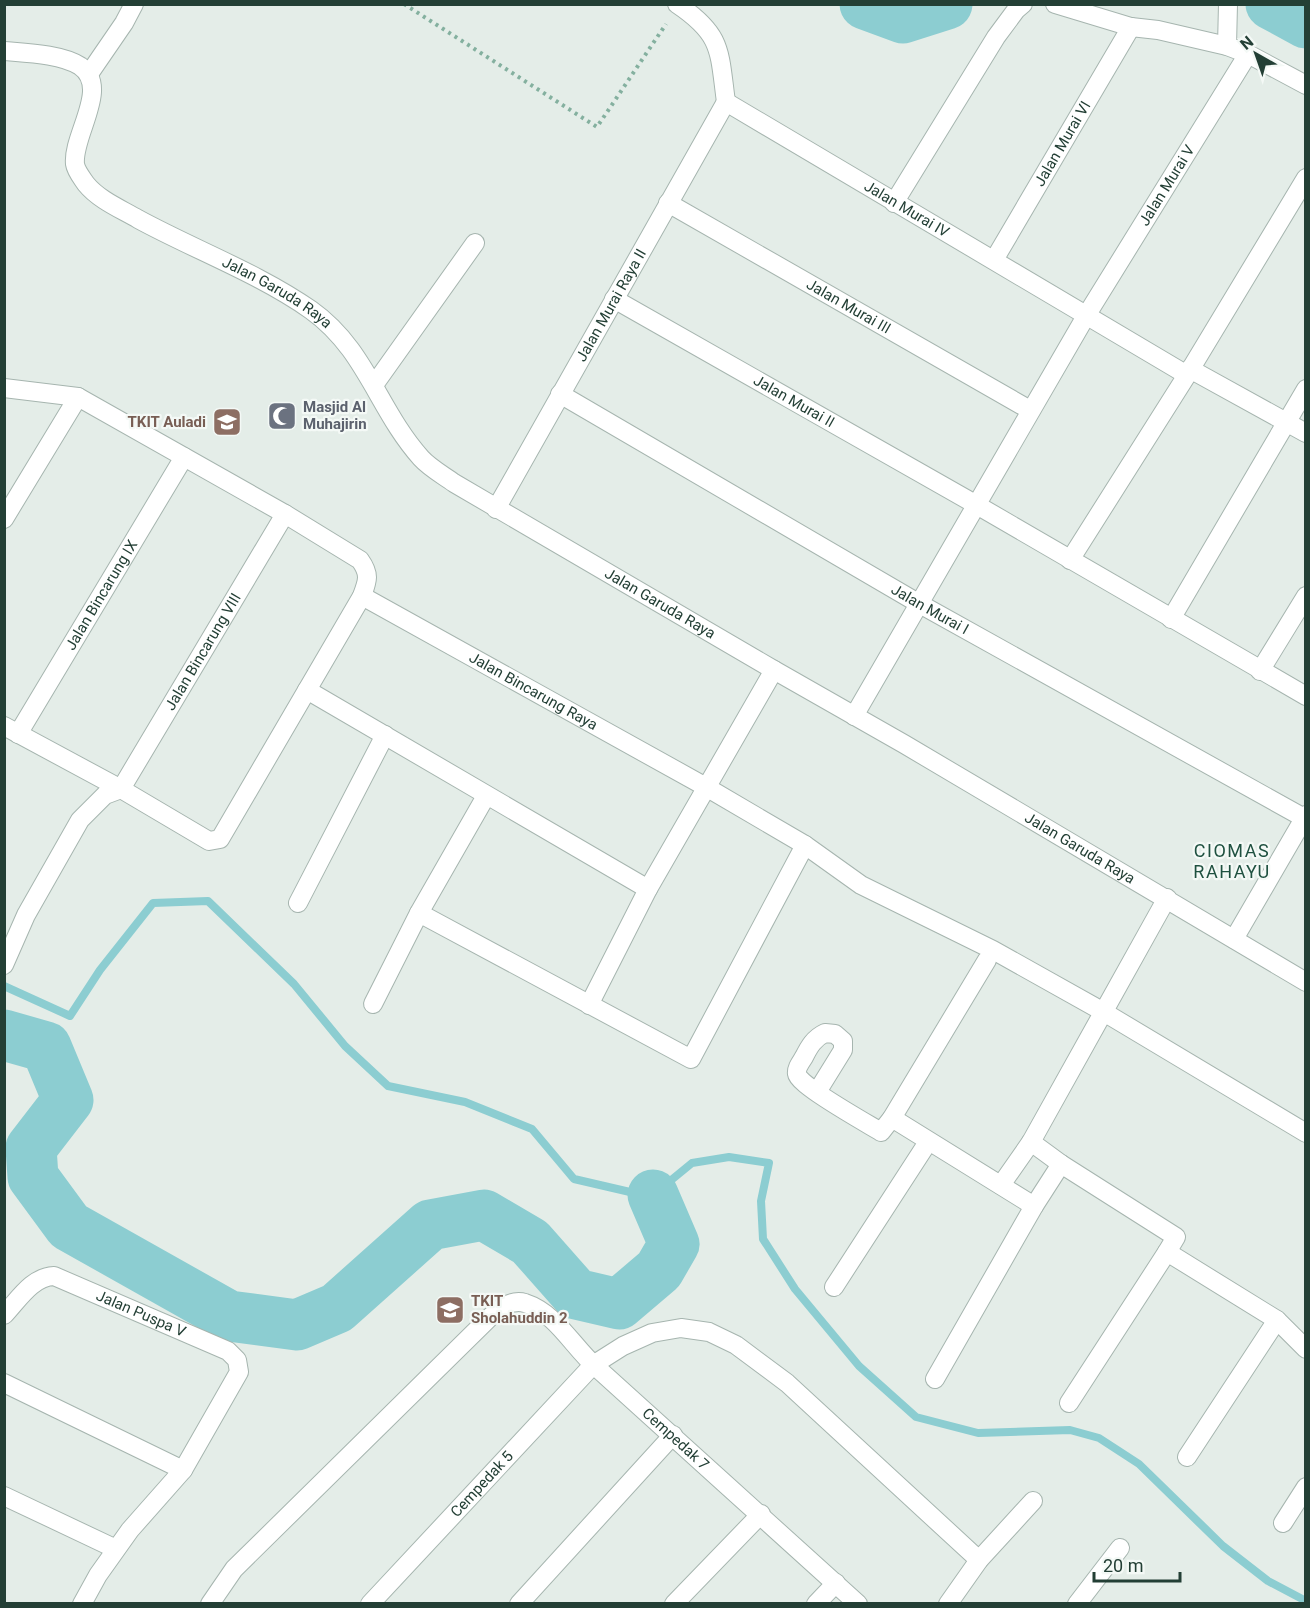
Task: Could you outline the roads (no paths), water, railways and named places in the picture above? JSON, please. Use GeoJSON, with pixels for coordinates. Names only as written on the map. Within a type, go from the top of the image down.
{"type":"FeatureCollection","features":[{"type":"Feature","properties":{"kind":"street"},"geometry":{"type":"LineString","coordinates":[[4,51],[39,54],[69,61],[80,66],[89,74],[124,23],[134,4]]}},
{"type":"Feature","properties":{"kind":"street"},"geometry":{"type":"LineString","coordinates":[[894,203],[996,37],[1023,4]]}},
{"type":"Feature","properties":{"kind":"street"},"geometry":{"type":"LineString","coordinates":[[1055,4],[1131,27],[1158,30],[1227,46],[1248,54],[1305,85]]}},
{"type":"Feature","properties":{"kind":"street"},"geometry":{"type":"LineString","coordinates":[[1227,46],[1228,4]]}},
{"type":"Feature","properties":{"kind":"street"},"geometry":{"type":"LineString","coordinates":[[678,5],[697,18],[711,33],[717,46],[726,102]]}},
{"type":"Feature","properties":{"kind":"street","name":"Jalan Murai VI"},"geometry":{"type":"LineString","coordinates":[[994,260],[1131,27]]}},
{"type":"Feature","properties":{"kind":"street","name":"Jalan Murai V"},"geometry":{"type":"LineString","coordinates":[[854,716],[1030,410],[1248,54]]}},
{"type":"Feature","properties":{"kind":"street","name":"Jalan Garuda Raya"},"geometry":{"type":"LineString","coordinates":[[89,74],[92,81],[91,97],[75,164],[87,186],[106,201],[156,229],[286,294],[330,325],[348,344],[397,424],[423,459],[454,483],[1167,898],[1305,982]]}},
{"type":"Feature","properties":{"kind":"street","name":"Jalan Murai IV"},"geometry":{"type":"LineString","coordinates":[[726,102],[1086,316],[1305,433]]}},
{"type":"Feature","properties":{"kind":"street","name":"Jalan Murai Raya II"},"geometry":{"type":"LineString","coordinates":[[496,509],[726,102]]}},
{"type":"Feature","properties":{"kind":"street"},"geometry":{"type":"LineString","coordinates":[[1070,560],[1189,372],[1305,178]]}},
{"type":"Feature","properties":{"kind":"street","name":"Jalan Murai III"},"geometry":{"type":"LineString","coordinates":[[668,204],[1030,410]]}},
{"type":"Feature","properties":{"kind":"street"},"geometry":{"type":"LineString","coordinates":[[374,386],[475,243]]}},
{"type":"Feature","properties":{"kind":"street","name":"Jalan Murai II"},"geometry":{"type":"LineString","coordinates":[[614,299],[975,504],[1305,696]]}},
{"type":"Feature","properties":{"kind":"street"},"geometry":{"type":"LineString","coordinates":[[4,388],[78,398],[285,514],[360,560],[368,570],[367,583],[362,596],[220,839],[209,841],[121,789],[11,730]]}},
{"type":"Feature","properties":{"kind":"street"},"geometry":{"type":"LineString","coordinates":[[1171,619],[1305,389]]}},
{"type":"Feature","properties":{"kind":"street","name":"Jalan Murai I"},"geometry":{"type":"LineString","coordinates":[[560,394],[918,603],[1305,817]]}},
{"type":"Feature","properties":{"kind":"street"},"geometry":{"type":"LineString","coordinates":[[4,519],[11,497],[78,398]]}},
{"type":"Feature","properties":{"kind":"street","name":"Jalan Bincarung IX"},"geometry":{"type":"LineString","coordinates":[[11,730],[184,457]]}},
{"type":"Feature","properties":{"kind":"street","name":"Jalan Bincarung VIII"},"geometry":{"type":"LineString","coordinates":[[121,789],[285,514]]}},
{"type":"Feature","properties":{"kind":"street","name":"Jalan Bincarung Raya"},"geometry":{"type":"LineString","coordinates":[[362,596],[706,787],[805,845],[861,885],[993,950],[1102,1011],[1305,1133]]}},
{"type":"Feature","properties":{"kind":"street"},"geometry":{"type":"LineString","coordinates":[[1260,671],[1305,596]]}},
{"type":"Feature","properties":{"kind":"street"},"geometry":{"type":"LineString","coordinates":[[589,1005],[648,889],[774,670]]}},
{"type":"Feature","properties":{"kind":"street"},"geometry":{"type":"LineString","coordinates":[[307,690],[648,889]]}},
{"type":"Feature","properties":{"kind":"street"},"geometry":{"type":"LineString","coordinates":[[298,903],[385,735]]}},
{"type":"Feature","properties":{"kind":"street"},"geometry":{"type":"LineString","coordinates":[[4,964],[26,915],[80,820],[105,795],[121,789]]}},
{"type":"Feature","properties":{"kind":"street"},"geometry":{"type":"LineString","coordinates":[[373,1004],[419,913],[486,796]]}},
{"type":"Feature","properties":{"kind":"street"},"geometry":{"type":"LineString","coordinates":[[1234,939],[1305,817]]}},
{"type":"Feature","properties":{"kind":"street"},"geometry":{"type":"LineString","coordinates":[[419,913],[691,1059],[805,845]]}},
{"type":"Feature","properties":{"kind":"street"},"geometry":{"type":"LineString","coordinates":[[1001,1185],[1031,1142],[1167,898]]}},
{"type":"Feature","properties":{"kind":"street"},"geometry":{"type":"LineString","coordinates":[[817,1092],[881,1132],[892,1118],[987,960]]}},
{"type":"Feature","properties":{"kind":"street"},"geometry":{"type":"LineString","coordinates":[[892,1118],[1034,1206]]}},
{"type":"Feature","properties":{"kind":"street"},"geometry":{"type":"LineString","coordinates":[[834,1287],[928,1142]]}},
{"type":"Feature","properties":{"kind":"street"},"geometry":{"type":"LineString","coordinates":[[1031,1142],[1061,1164],[1176,1237],[1069,1403]]}},
{"type":"Feature","properties":{"kind":"street"},"geometry":{"type":"LineString","coordinates":[[935,1378],[1034,1206],[1061,1164]]}},
{"type":"Feature","properties":{"kind":"street"},"geometry":{"type":"LineString","coordinates":[[1167,1252],[1277,1320],[1305,1349]]}},
{"type":"Feature","properties":{"kind":"street","name":"Jalan Puspa V"},"geometry":{"type":"LineString","coordinates":[[4,1315],[34,1282],[43,1276],[54,1276],[228,1351],[237,1360],[239,1372],[183,1470]]}},
{"type":"Feature","properties":{"kind":"street","name":"Cempedak 7"},"geometry":{"type":"LineString","coordinates":[[218,1600],[234,1569],[489,1318],[510,1303],[523,1302],[535,1307],[552,1320],[593,1365],[761,1514],[858,1604]]}},
{"type":"Feature","properties":{"kind":"street"},"geometry":{"type":"LineString","coordinates":[[1187,1457],[1277,1320]]}},
{"type":"Feature","properties":{"kind":"street","name":"Cempedak 5"},"geometry":{"type":"LineString","coordinates":[[370,1604],[593,1365],[623,1346],[652,1333],[681,1328],[709,1332],[736,1345],[787,1383],[979,1560]]}},
{"type":"Feature","properties":{"kind":"street"},"geometry":{"type":"LineString","coordinates":[[4,1383],[183,1470],[147,1509],[116,1549],[82,1604]]}},
{"type":"Feature","properties":{"kind":"street"},"geometry":{"type":"LineString","coordinates":[[519,1604],[673,1435]]}},
{"type":"Feature","properties":{"kind":"street"},"geometry":{"type":"LineString","coordinates":[[1283,1523],[1305,1487]]}},
{"type":"Feature","properties":{"kind":"street"},"geometry":{"type":"LineString","coordinates":[[4,1496],[116,1549]]}},
{"type":"Feature","properties":{"kind":"street"},"geometry":{"type":"LineString","coordinates":[[948,1604],[979,1560],[1033,1501]]}},
{"type":"Feature","properties":{"kind":"street"},"geometry":{"type":"LineString","coordinates":[[674,1604],[761,1514]]}},
{"type":"Feature","properties":{"kind":"street"},"geometry":{"type":"LineString","coordinates":[[1077,1604],[1120,1548]]}},
{"type":"Feature","properties":{"kind":"street"},"geometry":{"type":"LineString","coordinates":[[816,1604],[836,1583]]}},
{"type":"Feature","properties":{"kind":"waterway"},"geometry":{"type":"LineString","coordinates":[[865,4],[903,18],[947,4]]}},
{"type":"Feature","properties":{"kind":"waterway"},"geometry":{"type":"LineString","coordinates":[[1271,4],[1306,23]]}},
{"type":"Feature","properties":{"kind":"waterway"},"geometry":{"type":"LineString","coordinates":[[4,986],[70,1016],[100,970],[153,903],[208,901],[294,984],[345,1046],[388,1086],[465,1102],[532,1129],[574,1179],[653,1195],[692,1163],[729,1157],[769,1163],[761,1201],[763,1239],[795,1289],[859,1366],[916,1417],[978,1433],[1070,1430],[1099,1438],[1139,1464],[1223,1546],[1268,1581],[1306,1601]]}},
{"type":"Feature","properties":{"kind":"waterway"},"geometry":{"type":"LineString","coordinates":[[4,1035],[46,1047],[68,1100],[31,1148],[33,1177],[69,1226],[229,1316],[297,1325],[337,1308],[430,1225],[484,1215],[530,1242],[576,1294],[619,1304],[659,1270],[674,1244],[653,1195]]}},
{"type":"Feature","properties":{"kind":"place","name":"Masjid Al Muhajirin"},"geometry":{"type":"Point","coordinates":[282,416]}},
{"type":"Feature","properties":{"kind":"place","name":"TKIT Auladi"},"geometry":{"type":"Point","coordinates":[227,422]}},
{"type":"Feature","properties":{"kind":"place","name":"TKIT Sholahuddin 2"},"geometry":{"type":"Point","coordinates":[450,1310]}},
{"type":"Feature","properties":{"kind":"district","name":"CIOMAS RAHAYU"},"geometry":{"type":"Point","coordinates":[1232,860]}}]}
